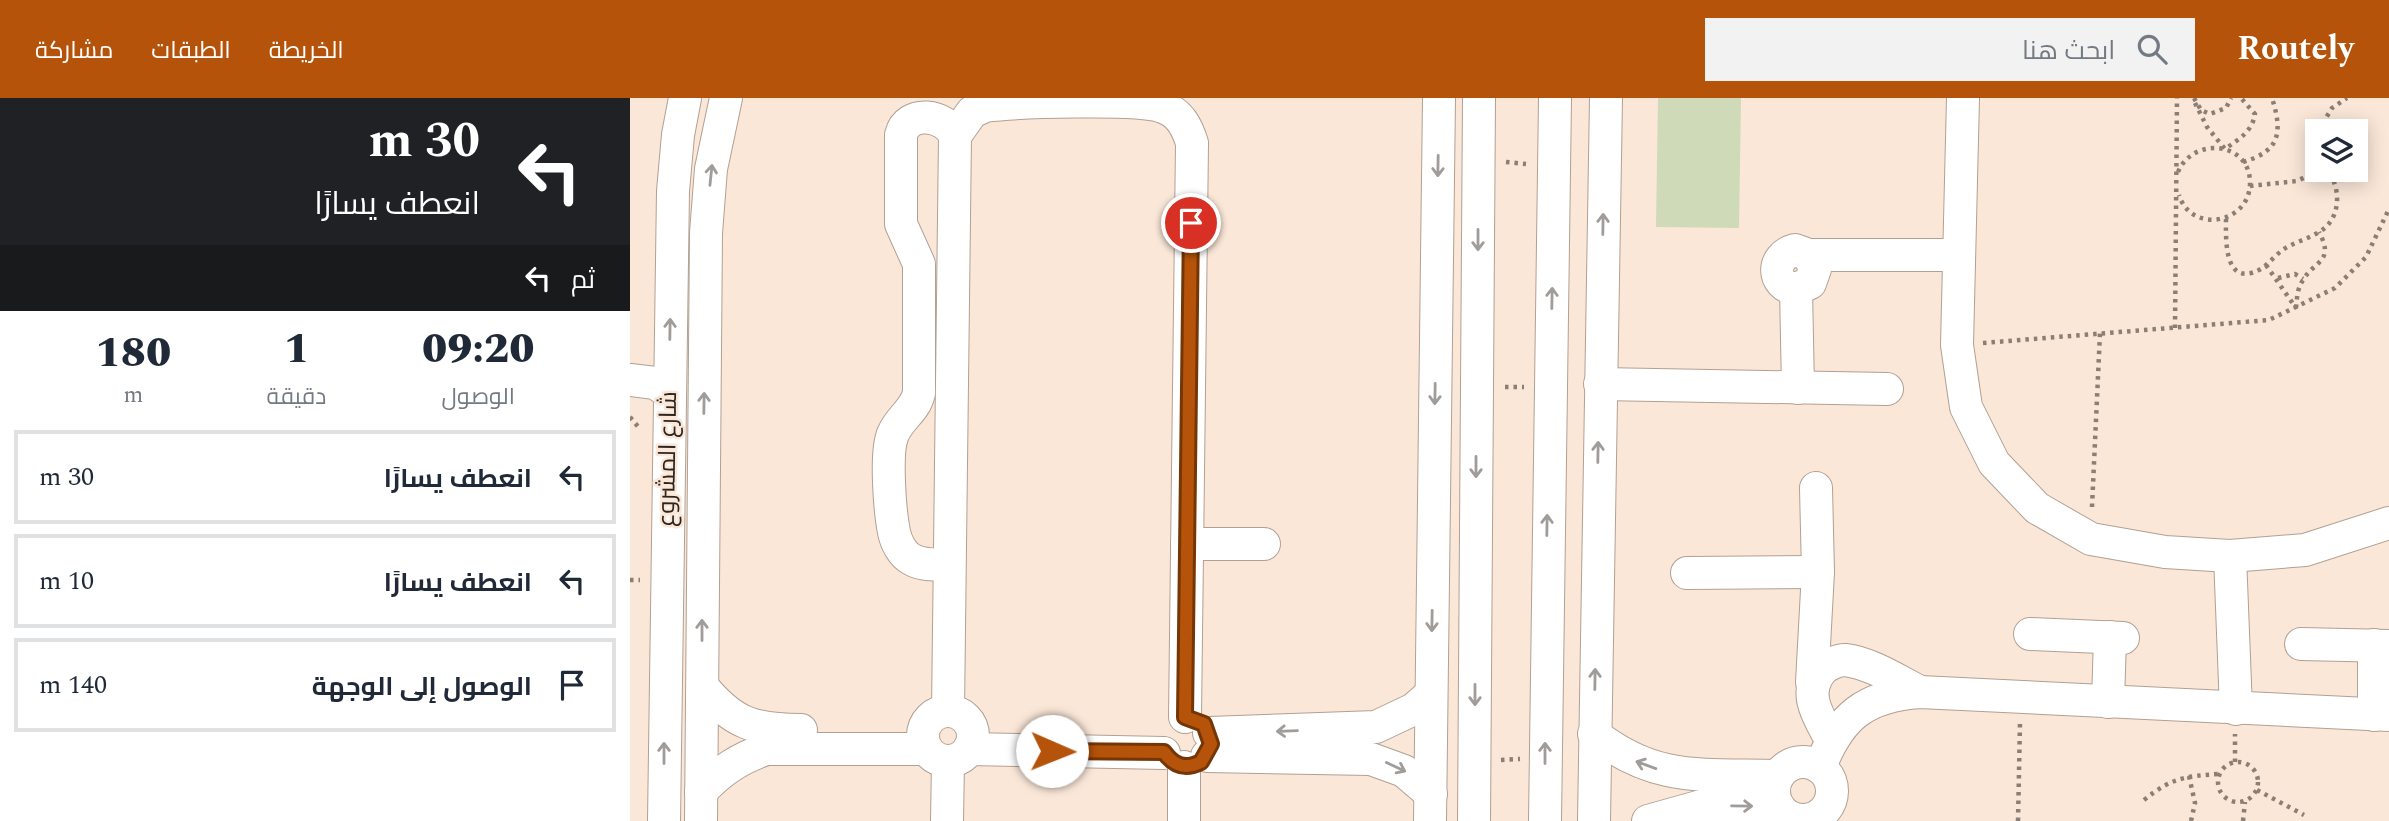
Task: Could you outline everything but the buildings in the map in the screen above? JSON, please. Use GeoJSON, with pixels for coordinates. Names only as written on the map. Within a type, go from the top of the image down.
{"type":"FeatureCollection","features":[{"type":"Feature","properties":{"kind":"street","name":"شارع المشروع"},"geometry":{"type":"LineString","coordinates":[[664,821],[668,392],[673,191],[678,135],[685,98]]}},
{"type":"Feature","properties":{"kind":"street"},"geometry":{"type":"LineString","coordinates":[[701,806],[706,233],[711,169],[726,98]]}},
{"type":"Feature","properties":{"kind":"street"},"geometry":{"type":"LineString","coordinates":[[1430,807],[1439,98]]}},
{"type":"Feature","properties":{"kind":"street"},"geometry":{"type":"LineString","coordinates":[[1474,821],[1479,98]]}},
{"type":"Feature","properties":{"kind":"street"},"geometry":{"type":"LineString","coordinates":[[1545,821],[1555,98]]}},
{"type":"Feature","properties":{"kind":"street"},"geometry":{"type":"LineString","coordinates":[[1594,821],[1596,571],[1606,98]]}},
{"type":"Feature","properties":{"kind":"street"},"geometry":{"type":"LineString","coordinates":[[1963,98],[1957,345],[1966,407],[1994,463],[2037,508],[2091,538],[2165,552],[2230,556],[2305,550],[2389,523]]}},
{"type":"Feature","properties":{"kind":"street"},"geometry":{"type":"LineString","coordinates":[[955,136],[972,112],[1000,101],[1149,100],[1178,116],[1187,128],[1192,143],[1184,821]]}},
{"type":"Feature","properties":{"kind":"street"},"geometry":{"type":"LineString","coordinates":[[947,821],[955,136],[947,123],[939,118],[909,121],[901,135],[901,224],[919,264],[919,393],[912,411],[897,425],[890,446],[894,532],[900,548],[911,559],[928,564],[949,565]]}},
{"type":"Feature","properties":{"kind":"street"},"geometry":{"type":"LineString","coordinates":[[1798,388],[1796,289],[1788,288],[1777,278],[1777,263],[1781,256],[1795,250],[1809,255],[1959,255]]}},
{"type":"Feature","properties":{"kind":"street"},"geometry":{"type":"LineString","coordinates":[[630,380],[655,383],[668,392]]}},
{"type":"Feature","properties":{"kind":"street"},"geometry":{"type":"LineString","coordinates":[[1600,384],[1887,389]]}},
{"type":"Feature","properties":{"kind":"street"},"geometry":{"type":"LineString","coordinates":[[1778,791],[1793,819],[1821,818],[1830,804],[1832,791],[1826,754],[1812,704],[1818,572],[1816,488]]}},
{"type":"Feature","properties":{"kind":"street"},"geometry":{"type":"LineString","coordinates":[[1187,544],[1264,544]]}},
{"type":"Feature","properties":{"kind":"street"},"geometry":{"type":"LineString","coordinates":[[2230,556],[2236,709]]}},
{"type":"Feature","properties":{"kind":"street"},"geometry":{"type":"LineString","coordinates":[[666,562],[702,562]]}},
{"type":"Feature","properties":{"kind":"street"},"geometry":{"type":"LineString","coordinates":[[1547,571],[1596,571]]}},
{"type":"Feature","properties":{"kind":"street"},"geometry":{"type":"LineString","coordinates":[[1687,573],[1818,572]]}},
{"type":"Feature","properties":{"kind":"street"},"geometry":{"type":"LineString","coordinates":[[2030,634],[2108,637],[2097,702]]}},
{"type":"Feature","properties":{"kind":"street"},"geometry":{"type":"LineString","coordinates":[[1648,821],[1705,805],[1778,791],[1798,763],[1826,754],[1847,719],[1869,703],[1894,694],[1920,692],[2372,715],[2372,645],[2301,644]]}},
{"type":"Feature","properties":{"kind":"street"},"geometry":{"type":"LineString","coordinates":[[1812,682],[1824,667],[1842,660],[1861,664],[1920,692]]}},
{"type":"Feature","properties":{"kind":"street"},"geometry":{"type":"LineString","coordinates":[[703,687],[719,707],[741,722],[767,730],[948,738],[1185,743],[1371,759],[1404,771],[1430,807]]}},
{"type":"Feature","properties":{"kind":"street"},"geometry":{"type":"LineString","coordinates":[[1185,743],[1376,727],[1415,709],[1431,694]]}},
{"type":"Feature","properties":{"kind":"street"},"geometry":{"type":"LineString","coordinates":[[1594,734],[1618,753],[1646,766],[1676,774],[1778,791]]}},
{"type":"Feature","properties":{"kind":"street"},"geometry":{"type":"LineString","coordinates":[[701,806],[719,772],[741,758],[766,749],[948,738]]}},
{"type":"Feature","properties":{"kind":"path"},"geometry":{"type":"LineString","coordinates":[[2175,328],[2177,98]]}},
{"type":"Feature","properties":{"kind":"path"},"geometry":{"type":"LineString","coordinates":[[2194,101],[2210,114],[2219,113],[2226,108],[2231,98]]}},
{"type":"Feature","properties":{"kind":"path"},"geometry":{"type":"LineString","coordinates":[[2176,180],[2185,160],[2193,153],[2214,147],[2225,149],[2253,123],[2255,114],[2241,98]]}},
{"type":"Feature","properties":{"kind":"path"},"geometry":{"type":"LineString","coordinates":[[2243,162],[2259,157],[2271,149],[2278,135],[2273,101],[2264,98]]}},
{"type":"Feature","properties":{"kind":"path"},"geometry":{"type":"LineString","coordinates":[[2325,119],[2332,108],[2347,98]]}},
{"type":"Feature","properties":{"kind":"path"},"geometry":{"type":"LineString","coordinates":[[2176,188],[2188,211],[2212,221],[2226,219],[2243,206],[2250,186],[2243,162],[2225,149],[2207,127],[2194,101]]}},
{"type":"Feature","properties":{"kind":"path"},"geometry":{"type":"LineString","coordinates":[[1478,161],[1554,165]]}},
{"type":"Feature","properties":{"kind":"path"},"geometry":{"type":"LineString","coordinates":[[2250,186],[2297,181],[2305,177]]}},
{"type":"Feature","properties":{"kind":"path"},"geometry":{"type":"LineString","coordinates":[[2226,219],[2227,258],[2231,265],[2245,272],[2253,272],[2296,242],[2319,232],[2337,207],[2334,182]]}},
{"type":"Feature","properties":{"kind":"path"},"geometry":{"type":"LineString","coordinates":[[1957,345],[2269,320],[2335,288],[2366,257],[2389,209]]}},
{"type":"Feature","properties":{"kind":"path"},"geometry":{"type":"LineString","coordinates":[[2296,308],[2297,292],[2303,279],[2320,265],[2325,254],[2325,243],[2319,232]]}},
{"type":"Feature","properties":{"kind":"path"},"geometry":{"type":"LineString","coordinates":[[2266,265],[2278,278],[2296,308]]}},
{"type":"Feature","properties":{"kind":"path"},"geometry":{"type":"LineString","coordinates":[[2278,278],[2295,274],[2303,279]]}},
{"type":"Feature","properties":{"kind":"path"},"geometry":{"type":"LineString","coordinates":[[2091,538],[2100,333]]}},
{"type":"Feature","properties":{"kind":"path"},"geometry":{"type":"LineString","coordinates":[[1477,387],[1550,387]]}},
{"type":"Feature","properties":{"kind":"path"},"geometry":{"type":"LineString","coordinates":[[2018,821],[2020,698]]}},
{"type":"Feature","properties":{"kind":"path"},"geometry":{"type":"LineString","coordinates":[[1474,761],[1545,757]]}},
{"type":"Feature","properties":{"kind":"path"},"geometry":{"type":"LineString","coordinates":[[2144,800],[2166,782],[2189,776],[2219,774],[2235,762],[2246,763],[2254,769],[2259,779],[2257,790],[2245,802],[2243,821]]}},
{"type":"Feature","properties":{"kind":"path"},"geometry":{"type":"LineString","coordinates":[[2219,774],[2220,792],[2226,799],[2245,802]]}},
{"type":"Feature","properties":{"kind":"path"},"geometry":{"type":"LineString","coordinates":[[2189,776],[2195,803],[2191,821]]}},
{"type":"Feature","properties":{"kind":"path"},"geometry":{"type":"LineString","coordinates":[[2257,790],[2304,815]]}},
{"type":"Feature","properties":{"kind":"green space"},"geometry":{"type":"Polygon","coordinates":[[[1658,98],[1741,98],[1739,228],[1656,227],[1658,98]]]}},
{"type":"Feature","properties":{"kind":"route"},"geometry":{"type":"LineString","coordinates":[[1052,751],[1164,752],[1169,760],[1184,767],[1201,762],[1211,744],[1204,724],[1185,717],[1191,223]]}}]}
